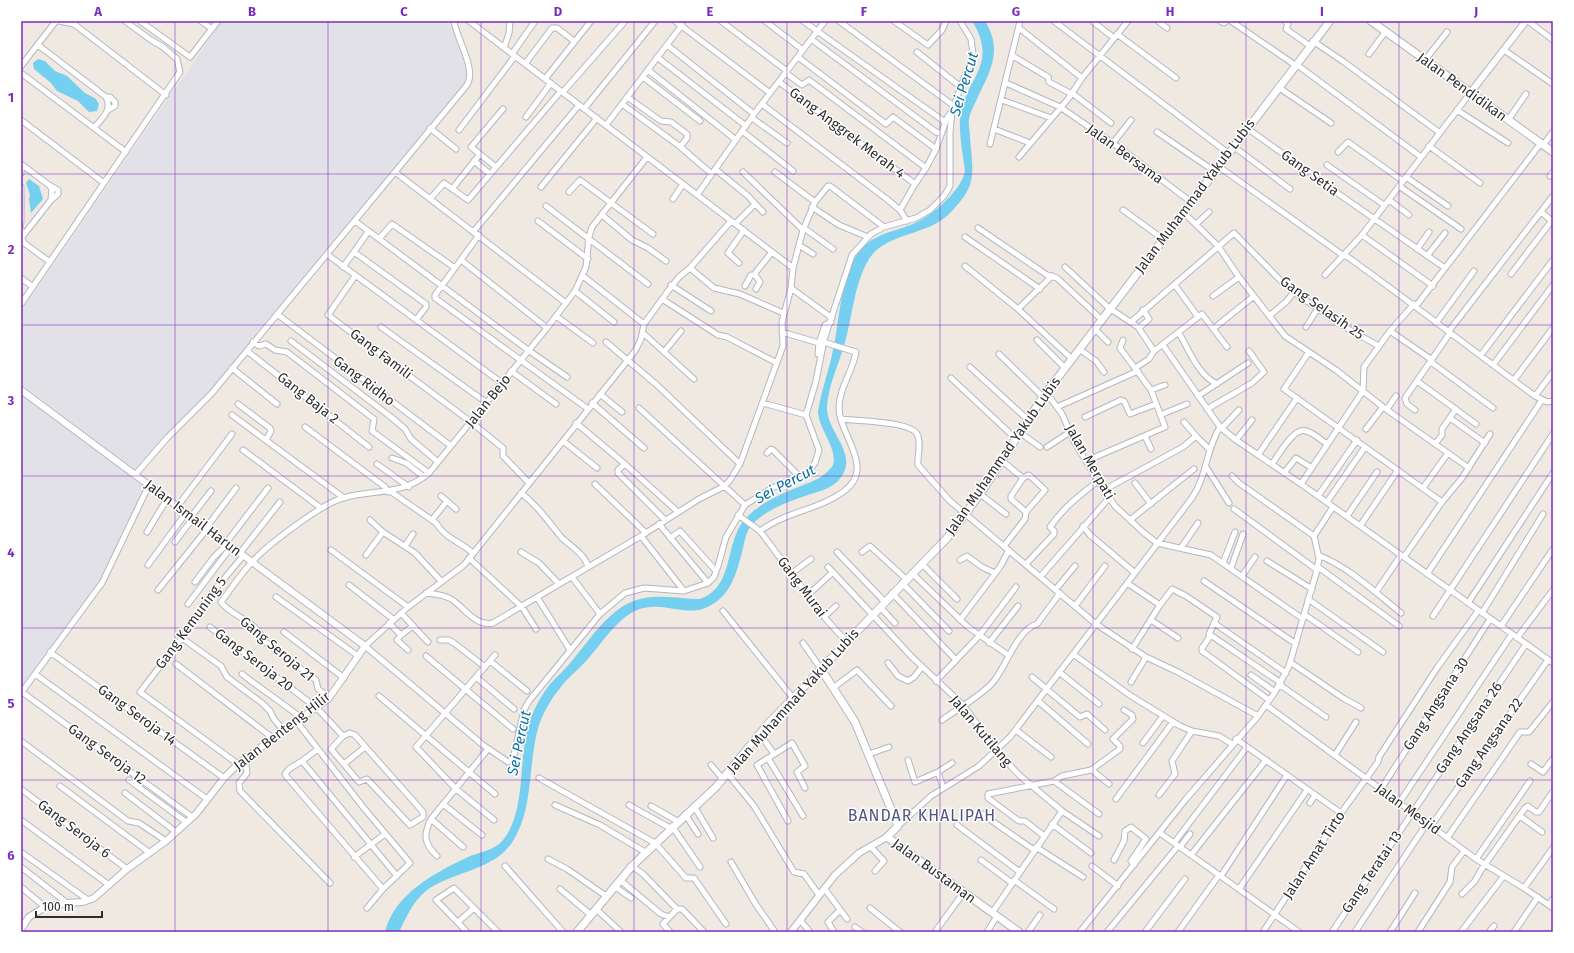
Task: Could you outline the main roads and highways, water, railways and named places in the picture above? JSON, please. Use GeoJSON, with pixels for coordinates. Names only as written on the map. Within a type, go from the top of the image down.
{"type":"FeatureCollection","features":[{"type":"Feature","properties":{"kind":"main road","name":"Jalan Muhammad Yakub Lubis"},"geometry":{"type":"LineString","coordinates":[[577,932],[614,886],[645,852],[725,776],[760,734],[846,641],[948,537],[966,515],[1044,394],[1330,21]]}},
{"type":"Feature","properties":{"kind":"main road","name":"Jalan Pendidikan"},"geometry":{"type":"LineString","coordinates":[[1371,21],[1553,152]]}},
{"type":"Feature","properties":{"kind":"main road","name":"Jalan Bustaman"},"geometry":{"type":"LineString","coordinates":[[821,669],[854,722],[869,754],[898,826],[887,837],[1019,932]]}},
{"type":"Feature","properties":{"kind":"water","name":"Sei Percut"},"geometry":{"type":"Polygon","coordinates":[[[972,21],[985,21],[991,32],[994,52],[990,71],[969,119],[972,171],[969,187],[965,196],[948,215],[929,227],[885,244],[869,259],[864,269],[857,289],[843,350],[832,382],[827,407],[828,417],[845,453],[846,462],[844,471],[838,481],[831,487],[783,504],[769,511],[756,521],[749,528],[747,533],[732,583],[721,598],[714,604],[692,611],[664,607],[650,607],[640,609],[622,620],[586,661],[564,683],[544,714],[535,740],[530,786],[524,816],[519,830],[511,844],[503,853],[493,860],[482,866],[447,879],[426,891],[414,905],[399,932],[385,932],[390,918],[397,906],[418,886],[430,877],[468,857],[495,847],[503,840],[514,819],[520,793],[526,734],[535,709],[548,687],[568,666],[601,625],[619,609],[640,599],[662,597],[700,599],[711,593],[719,585],[724,575],[738,529],[745,519],[755,510],[772,499],[820,478],[833,465],[833,452],[821,426],[818,412],[833,350],[842,297],[849,270],[862,248],[868,243],[875,238],[919,221],[933,212],[947,200],[963,178],[965,171],[960,119],[963,105],[982,61],[980,36],[972,21]]]}},
{"type":"Feature","properties":{"kind":"water"},"geometry":{"type":"Polygon","coordinates":[[[38,59],[45,61],[55,71],[67,76],[85,93],[96,99],[99,104],[97,111],[89,112],[78,101],[57,91],[51,83],[34,69],[33,63],[38,59]]]}},
{"type":"Feature","properties":{"kind":"water"},"geometry":{"type":"Polygon","coordinates":[[[29,179],[39,186],[43,199],[31,213],[29,199],[30,195],[26,183],[29,179]]]}},
{"type":"Feature","properties":{"kind":"district","name":"BANDAR KHALIPAH"},"geometry":{"type":"Point","coordinates":[922,815]}}]}
